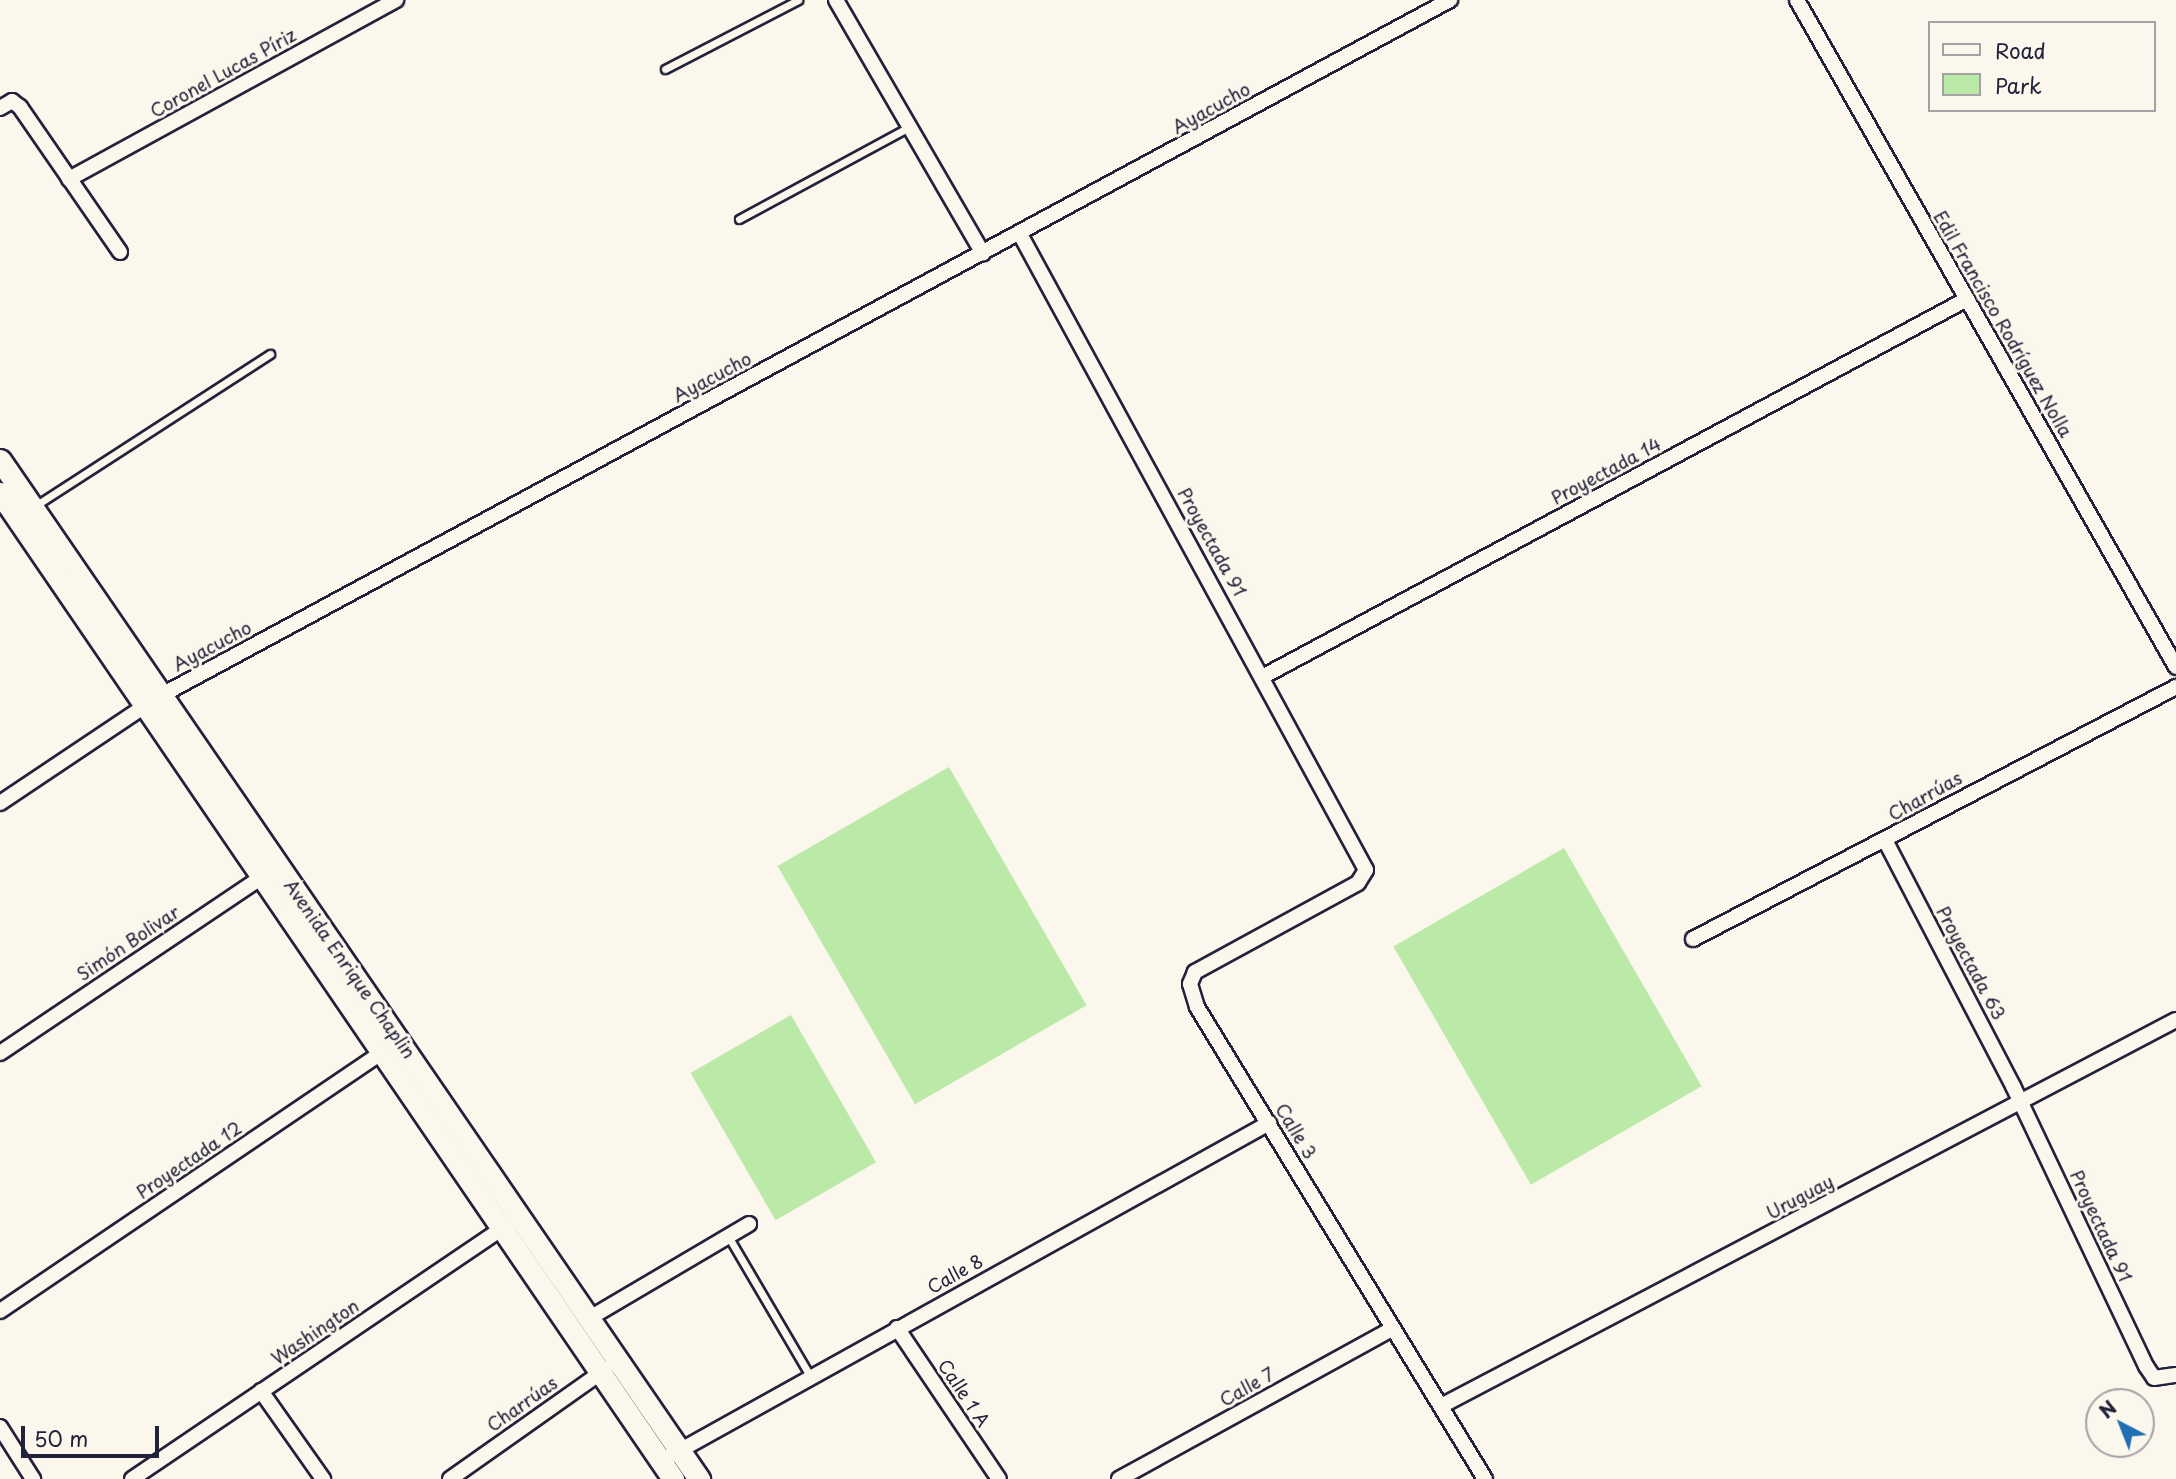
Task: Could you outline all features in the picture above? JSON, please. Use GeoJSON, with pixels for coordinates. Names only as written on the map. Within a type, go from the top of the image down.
{"type":"FeatureCollection","features":[{"type":"Feature","properties":{"kind":"street","name":"Coronel Lucas Píriz"},"geometry":{"type":"LineString","coordinates":[[69,179],[396,0]]}},
{"type":"Feature","properties":{"kind":"street"},"geometry":{"type":"LineString","coordinates":[[836,0],[907,128],[983,254]]}},
{"type":"Feature","properties":{"kind":"street","name":"Ayacucho"},"geometry":{"type":"LineString","coordinates":[[0,803],[152,701],[1450,0]]}},
{"type":"Feature","properties":{"kind":"street","name":"Edil Francisco Rodríguez Nolla"},"geometry":{"type":"LineString","coordinates":[[1797,0],[2176,667]]}},
{"type":"Feature","properties":{"kind":"street"},"geometry":{"type":"LineString","coordinates":[[0,108],[12,101],[20,107],[120,252]]}},
{"type":"Feature","properties":{"kind":"street","name":"Proyectada 91"},"geometry":{"type":"LineString","coordinates":[[1020,234],[1264,676],[1366,870]]}},
{"type":"Feature","properties":{"kind":"street","name":"Proyectada 14"},"geometry":{"type":"LineString","coordinates":[[1264,676],[1967,299]]}},
{"type":"Feature","properties":{"kind":"street","name":"Avenida Enrique Chaplin"},"geometry":{"type":"LineString","coordinates":[[0,460],[6,496],[391,1046],[671,1464],[699,1479]]}},
{"type":"Feature","properties":{"kind":"street","name":"Avenida Enrique Chaplin"},"geometry":{"type":"LineString","coordinates":[[6,496],[32,508],[152,701]]}},
{"type":"Feature","properties":{"kind":"street","name":"Charrúas"},"geometry":{"type":"LineString","coordinates":[[1693,939],[1886,842],[1901,830],[2176,687]]}},
{"type":"Feature","properties":{"kind":"street","name":"Proyectada 63"},"geometry":{"type":"LineString","coordinates":[[1886,842],[2021,1103]]}},
{"type":"Feature","properties":{"kind":"street","name":"Calle 3"},"geometry":{"type":"LineString","coordinates":[[1366,870],[1358,883],[1195,972],[1190,984],[1197,1007],[1485,1479]]}},
{"type":"Feature","properties":{"kind":"street","name":"Simón Bolivar"},"geometry":{"type":"LineString","coordinates":[[0,1053],[270,871]]}},
{"type":"Feature","properties":{"kind":"street","name":"Uruguay"},"geometry":{"type":"LineString","coordinates":[[1441,1406],[2176,1020]]}},
{"type":"Feature","properties":{"kind":"street","name":"Proyectada 12"},"geometry":{"type":"LineString","coordinates":[[0,1311],[391,1046]]}},
{"type":"Feature","properties":{"kind":"street","name":"Proyectada 91"},"geometry":{"type":"LineString","coordinates":[[2021,1103],[2146,1366],[2154,1378],[2176,1375]]}},
{"type":"Feature","properties":{"kind":"street","name":"Calle 8"},"geometry":{"type":"LineString","coordinates":[[671,1464],[810,1376],[1269,1123]]}},
{"type":"Feature","properties":{"kind":"street","name":"Avenida Enrique Chaplin"},"geometry":{"type":"LineString","coordinates":[[511,1222],[588,1319],[608,1367]]}},
{"type":"Feature","properties":{"kind":"street","name":"Washington"},"geometry":{"type":"LineString","coordinates":[[132,1479],[511,1222]]}},
{"type":"Feature","properties":{"kind":"street"},"geometry":{"type":"LineString","coordinates":[[588,1319],[749,1224]]}},
{"type":"Feature","properties":{"kind":"street","name":"Calle 1 A"},"geometry":{"type":"LineString","coordinates":[[897,1328],[999,1479]]}},
{"type":"Feature","properties":{"kind":"street","name":"Calle 7"},"geometry":{"type":"LineString","coordinates":[[1119,1479],[1392,1329]]}},
{"type":"Feature","properties":{"kind":"street","name":"Charrúas"},"geometry":{"type":"LineString","coordinates":[[450,1479],[608,1367]]}},
{"type":"Feature","properties":{"kind":"street"},"geometry":{"type":"LineString","coordinates":[[261,1391],[323,1479]]}},
{"type":"Feature","properties":{"kind":"street"},"geometry":{"type":"LineString","coordinates":[[0,1427],[33,1479]]}},
{"type":"Feature","properties":{"kind":"lane"},"geometry":{"type":"LineString","coordinates":[[665,69],[798,0]]}},
{"type":"Feature","properties":{"kind":"lane"},"geometry":{"type":"LineString","coordinates":[[739,219],[907,128]]}},
{"type":"Feature","properties":{"kind":"lane"},"geometry":{"type":"LineString","coordinates":[[32,508],[270,355]]}},
{"type":"Feature","properties":{"kind":"lane"},"geometry":{"type":"LineString","coordinates":[[728,1236],[810,1376]]}},
{"type":"Feature","properties":{"kind":"green space"},"geometry":{"type":"Polygon","coordinates":[[[949,767],[1086,1005],[915,1104],[778,866],[949,767]]]}},
{"type":"Feature","properties":{"kind":"green space"},"geometry":{"type":"Polygon","coordinates":[[[1564,848],[1702,1086],[1531,1185],[1393,946],[1564,848]]]}},
{"type":"Feature","properties":{"kind":"green space"},"geometry":{"type":"Polygon","coordinates":[[[791,1015],[876,1162],[776,1220],[691,1073],[791,1015]]]}}]}
